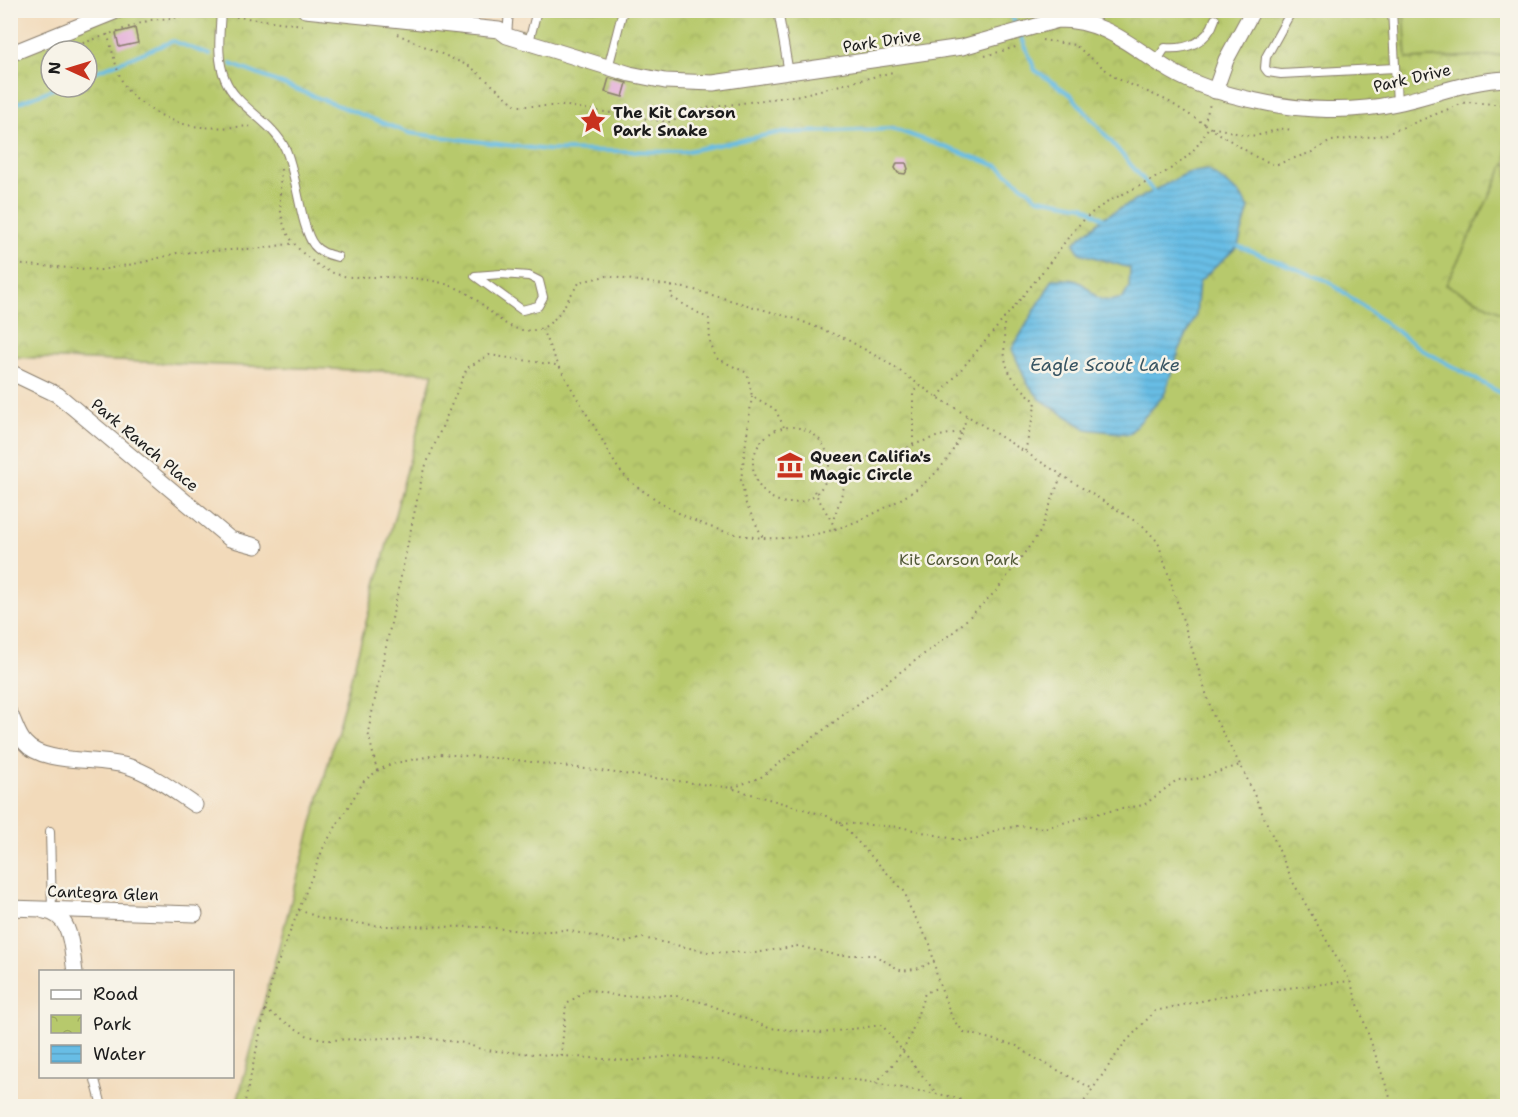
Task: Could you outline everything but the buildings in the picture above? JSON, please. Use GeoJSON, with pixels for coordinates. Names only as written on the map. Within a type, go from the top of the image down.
{"type":"FeatureCollection","features":[{"type":"Feature","properties":{"kind":"street"},"geometry":{"type":"LineString","coordinates":[[10,54],[119,10]]}},
{"type":"Feature","properties":{"kind":"street","name":"Park Drive"},"geometry":{"type":"LineString","coordinates":[[305,10],[342,12],[499,30],[507,36],[608,68],[665,81],[696,83],[789,73],[962,47],[1075,15],[1117,34],[1156,62],[1201,87],[1288,107],[1348,108],[1396,103],[1472,82],[1508,79]]}},
{"type":"Feature","properties":{"kind":"street"},"geometry":{"type":"LineString","coordinates":[[1215,91],[1226,60],[1253,10]]}},
{"type":"Feature","properties":{"kind":"street","name":"Park Ranch Place"},"geometry":{"type":"LineString","coordinates":[[10,372],[58,395],[230,539],[256,546]]}},
{"type":"Feature","properties":{"kind":"street"},"geometry":{"type":"LineString","coordinates":[[10,714],[25,744],[44,756],[104,760],[129,766],[166,785],[195,805]]}},
{"type":"Feature","properties":{"kind":"street","name":"Cantegra Glen"},"geometry":{"type":"LineString","coordinates":[[10,908],[195,914]]}},
{"type":"Feature","properties":{"kind":"street"},"geometry":{"type":"LineString","coordinates":[[27,909],[52,912],[68,927],[75,970]]}},
{"type":"Feature","properties":{"kind":"lane"},"geometry":{"type":"LineString","coordinates":[[507,36],[509,10]]}},
{"type":"Feature","properties":{"kind":"lane"},"geometry":{"type":"LineString","coordinates":[[529,42],[537,10]]}},
{"type":"Feature","properties":{"kind":"lane"},"geometry":{"type":"LineString","coordinates":[[608,68],[623,10]]}},
{"type":"Feature","properties":{"kind":"lane"},"geometry":{"type":"LineString","coordinates":[[778,10],[789,73]]}},
{"type":"Feature","properties":{"kind":"lane"},"geometry":{"type":"LineString","coordinates":[[1292,10],[1266,57],[1265,68],[1268,72],[1281,74],[1395,68]]}},
{"type":"Feature","properties":{"kind":"lane"},"geometry":{"type":"LineString","coordinates":[[1392,10],[1396,103]]}},
{"type":"Feature","properties":{"kind":"lane"},"geometry":{"type":"LineString","coordinates":[[221,13],[220,57],[226,82],[237,99],[274,131],[290,162],[309,236],[318,249],[338,257]]}},
{"type":"Feature","properties":{"kind":"lane"},"geometry":{"type":"LineString","coordinates":[[1156,62],[1165,48],[1185,48],[1203,38],[1215,19]]}},
{"type":"Feature","properties":{"kind":"lane"},"geometry":{"type":"LineString","coordinates":[[501,274],[535,278],[543,291],[541,302],[533,309],[522,310],[475,276],[501,274]]}},
{"type":"Feature","properties":{"kind":"lane"},"geometry":{"type":"LineString","coordinates":[[50,831],[52,909]]}},
{"type":"Feature","properties":{"kind":"lane"},"geometry":{"type":"LineString","coordinates":[[94,1078],[102,1107]]}},
{"type":"Feature","properties":{"kind":"path"},"geometry":{"type":"LineString","coordinates":[[93,39],[150,20],[206,13],[221,13],[312,26]]}},
{"type":"Feature","properties":{"kind":"path"},"geometry":{"type":"LineString","coordinates":[[393,33],[471,67],[517,106],[567,106],[662,122],[670,122],[706,108],[800,95],[893,72]]}},
{"type":"Feature","properties":{"kind":"path"},"geometry":{"type":"LineString","coordinates":[[107,34],[116,65],[128,92],[174,123],[200,128],[254,126],[263,133]]}},
{"type":"Feature","properties":{"kind":"path"},"geometry":{"type":"LineString","coordinates":[[1204,124],[1215,91]]}},
{"type":"Feature","properties":{"kind":"path"},"geometry":{"type":"LineString","coordinates":[[938,397],[1045,269],[1074,228],[1107,203],[1156,178],[1181,162],[1200,144],[1208,128],[1222,127],[1248,135],[1260,135],[1283,128],[1291,130]]}},
{"type":"Feature","properties":{"kind":"path"},"geometry":{"type":"LineString","coordinates":[[281,166],[280,202],[285,229],[308,259],[336,274],[442,283],[461,290],[477,300],[504,324],[517,330],[542,329],[556,318],[580,282],[606,276],[672,286],[796,319],[846,339],[887,362],[938,397],[1143,526],[1158,542],[1213,715],[1240,765],[1294,884],[1350,981],[1393,1107]]}},
{"type":"Feature","properties":{"kind":"path"},"geometry":{"type":"LineString","coordinates":[[10,264],[101,270],[177,253],[264,248],[295,243]]}},
{"type":"Feature","properties":{"kind":"path"},"geometry":{"type":"LineString","coordinates":[[672,286],[671,297],[709,319],[712,351],[716,358],[747,373],[752,396],[741,480],[746,504],[764,539]]}},
{"type":"Feature","properties":{"kind":"path"},"geometry":{"type":"LineString","coordinates":[[1004,318],[1002,353],[1012,380],[1036,402],[1025,452]]}},
{"type":"Feature","properties":{"kind":"path"},"geometry":{"type":"LineString","coordinates":[[542,329],[557,365],[622,474],[650,495],[695,523],[737,535],[764,539],[814,536],[835,530],[911,495],[943,467],[962,432],[967,415]]}},
{"type":"Feature","properties":{"kind":"path"},"geometry":{"type":"LineString","coordinates":[[377,771],[368,732],[423,472],[467,368],[489,355],[557,365]]}},
{"type":"Feature","properties":{"kind":"path"},"geometry":{"type":"LineString","coordinates":[[913,444],[913,394],[919,384]]}},
{"type":"Feature","properties":{"kind":"path"},"geometry":{"type":"LineString","coordinates":[[752,396],[776,409],[785,429]]}},
{"type":"Feature","properties":{"kind":"path"},"geometry":{"type":"LineString","coordinates":[[785,429],[810,432],[819,438],[825,448],[830,470],[815,493],[803,502],[784,503],[764,493],[755,480],[752,464],[759,444],[770,432],[785,429]]}},
{"type":"Feature","properties":{"kind":"path"},"geometry":{"type":"LineString","coordinates":[[832,522],[856,462],[868,455],[889,457],[913,444],[937,436],[962,432]]}},
{"type":"Feature","properties":{"kind":"path"},"geometry":{"type":"LineString","coordinates":[[732,788],[761,777],[956,630],[997,590],[1041,532],[1061,474]]}},
{"type":"Feature","properties":{"kind":"path"},"geometry":{"type":"LineString","coordinates":[[815,493],[835,530]]}},
{"type":"Feature","properties":{"kind":"path"},"geometry":{"type":"LineString","coordinates":[[244,1107],[273,975],[334,828],[364,781],[377,771],[392,764],[440,754],[508,759],[732,788],[826,816],[840,823],[905,892],[908,904],[927,936],[940,986],[952,1020],[964,1032],[1010,1042],[1093,1089]]}},
{"type":"Feature","properties":{"kind":"path"},"geometry":{"type":"LineString","coordinates":[[840,823],[900,827],[958,840],[977,839],[996,830],[1018,826],[1044,828],[1104,812],[1144,805],[1177,780],[1196,779],[1240,765]]}},
{"type":"Feature","properties":{"kind":"path"},"geometry":{"type":"LineString","coordinates":[[299,910],[323,919],[381,926],[486,927],[531,932],[566,930],[623,943],[643,938],[708,952],[754,952],[798,946],[836,955],[874,955],[902,970],[920,968],[935,960]]}},
{"type":"Feature","properties":{"kind":"path"},"geometry":{"type":"LineString","coordinates":[[1081,1107],[1123,1045],[1155,1011],[1234,994],[1350,981]]}},
{"type":"Feature","properties":{"kind":"path"},"geometry":{"type":"LineString","coordinates":[[875,1083],[898,1061],[903,1052],[913,1032],[925,993],[940,986]]}},
{"type":"Feature","properties":{"kind":"path"},"geometry":{"type":"LineString","coordinates":[[561,1056],[566,1005],[586,989],[618,996],[672,995],[705,1003],[769,1028],[822,1033],[882,1025],[937,1094]]}},
{"type":"Feature","properties":{"kind":"path"},"geometry":{"type":"LineString","coordinates":[[265,1010],[308,1036],[330,1040],[419,1036],[464,1043],[483,1050],[630,1061],[672,1056],[717,1060],[735,1066],[875,1083],[954,1097],[974,1107]]}},
{"type":"Feature","properties":{"kind":"green space","name":"Kit Carson Park"},"geometry":{"type":"Polygon","coordinates":[[[305,10],[478,28],[530,30],[538,10],[1507,11],[1507,1106],[236,1106],[433,373],[11,357],[11,54],[39,43],[39,99],[99,99],[99,39],[49,39],[121,11],[305,10]]]}},
{"type":"Feature","properties":{"kind":"green space"},"geometry":{"type":"Polygon","coordinates":[[[1404,11],[1507,11],[1507,55],[1407,59],[1404,11]]]}},
{"type":"Feature","properties":{"kind":"green space"},"geometry":{"type":"Polygon","coordinates":[[[1505,164],[1508,165],[1507,315],[1446,285],[1505,164]]]}},
{"type":"Feature","properties":{"kind":"water","name":"Eagle Scout Lake"},"geometry":{"type":"Polygon","coordinates":[[[1208,170],[1239,193],[1249,208],[1238,246],[1199,282],[1196,315],[1179,351],[1164,395],[1129,434],[1086,429],[1040,399],[1027,383],[1012,349],[1053,279],[1077,281],[1100,299],[1123,298],[1129,288],[1130,268],[1080,253],[1074,244],[1102,218],[1187,173],[1208,170]]]}},
{"type":"Feature","properties":{"kind":"waterway"},"geometry":{"type":"LineString","coordinates":[[1010,10],[1016,26]]}},
{"type":"Feature","properties":{"kind":"waterway"},"geometry":{"type":"LineString","coordinates":[[1021,36],[1035,70],[1071,95],[1155,193]]}},
{"type":"Feature","properties":{"kind":"waterway"},"geometry":{"type":"LineString","coordinates":[[99,70],[173,41],[210,55]]}},
{"type":"Feature","properties":{"kind":"waterway"},"geometry":{"type":"LineString","coordinates":[[231,64],[409,133],[547,150],[682,152],[777,133],[894,129],[998,166],[1038,198],[1084,206],[1102,218]]}},
{"type":"Feature","properties":{"kind":"waterway"},"geometry":{"type":"LineString","coordinates":[[10,106],[39,95]]}},
{"type":"Feature","properties":{"kind":"waterway"},"geometry":{"type":"LineString","coordinates":[[1238,246],[1328,281],[1421,349],[1508,397]]}},
{"type":"Feature","properties":{"kind":"place","name":"The Kit Carson Park Snake"},"geometry":{"type":"Point","coordinates":[593,121]}},
{"type":"Feature","properties":{"kind":"place","name":"Queen Califia's Magic Circle"},"geometry":{"type":"Point","coordinates":[790,465]}}]}
